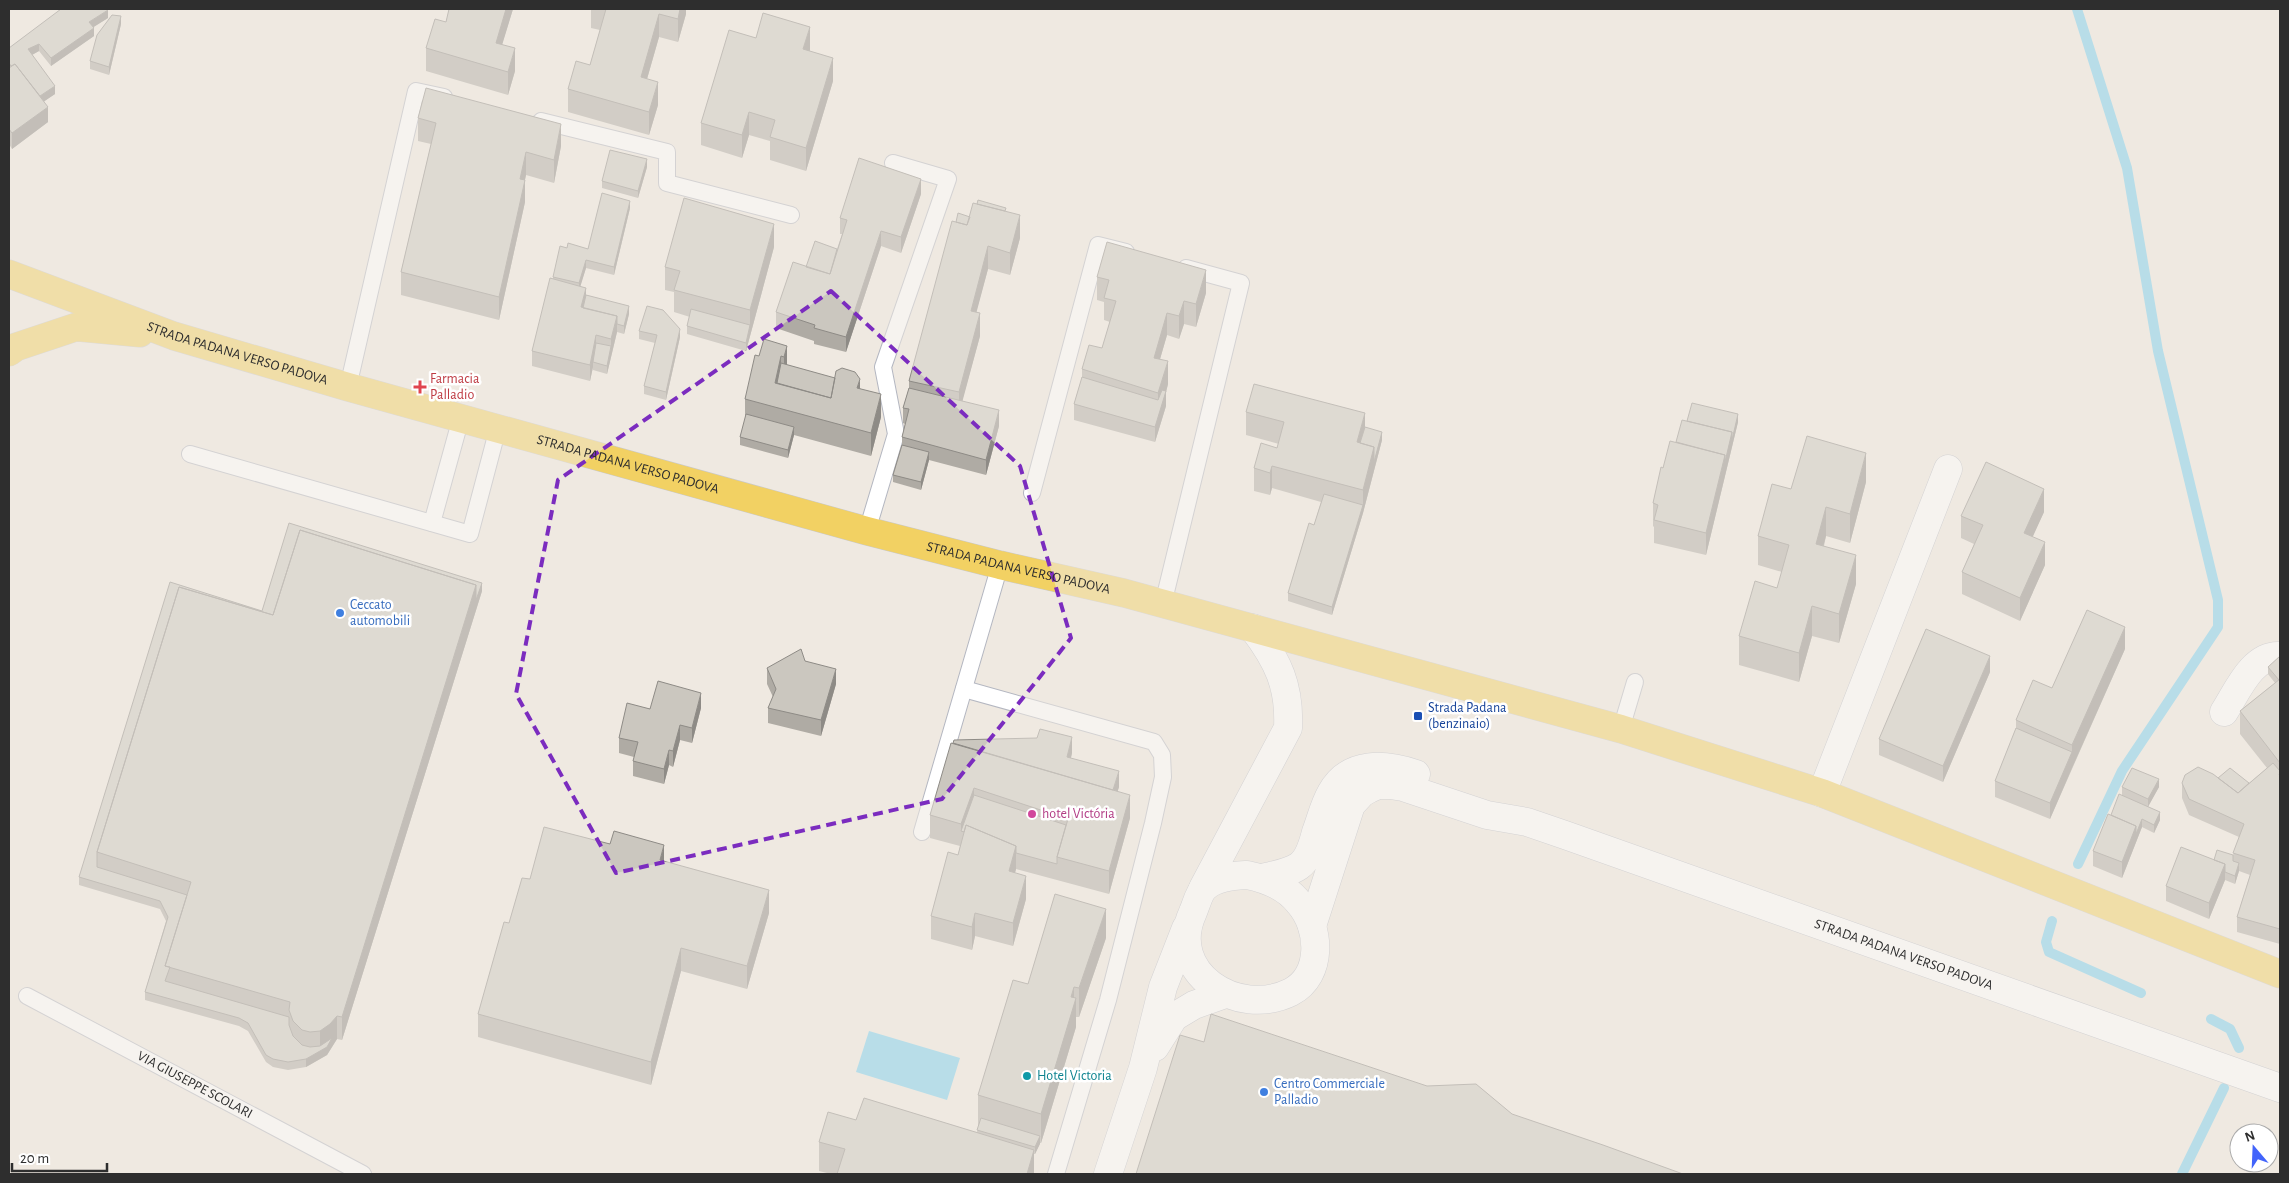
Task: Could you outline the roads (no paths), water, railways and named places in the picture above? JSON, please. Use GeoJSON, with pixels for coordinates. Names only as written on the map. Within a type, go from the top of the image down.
{"type":"FeatureCollection","features":[{"type":"Feature","properties":{"kind":"main road","name":"STRADA PADANA VERSO PADOVA"},"geometry":{"type":"LineString","coordinates":[[9,274],[174,336],[348,387],[867,531],[1163,604],[1621,729],[1822,793],[2280,974]]}},
{"type":"Feature","properties":{"kind":"main road"},"geometry":{"type":"LineString","coordinates":[[9,352],[16,347],[76,327],[174,336]]}},
{"type":"Feature","properties":{"kind":"street"},"geometry":{"type":"LineString","coordinates":[[1822,793],[1948,469]]}},
{"type":"Feature","properties":{"kind":"street"},"geometry":{"type":"LineString","coordinates":[[1108,1174],[1143,1068],[1163,988],[1186,927],[1204,888],[1288,728],[1288,710],[1282,677],[1271,652],[1253,628]]}},
{"type":"Feature","properties":{"kind":"street"},"geometry":{"type":"LineString","coordinates":[[2224,712],[2255,663],[2280,656]]}},
{"type":"Feature","properties":{"kind":"street","name":"STRADA PADANA VERSO PADOVA"},"geometry":{"type":"LineString","coordinates":[[1262,878],[1299,866],[1311,849],[1331,791],[1339,781],[1349,774],[1372,766],[1397,767],[1491,800],[1527,822]]}},
{"type":"Feature","properties":{"kind":"street","name":"STRADA PADANA VERSO PADOVA"},"geometry":{"type":"LineString","coordinates":[[1312,926],[1348,811],[1362,793],[1378,785],[1403,787],[1487,815],[1527,822],[2280,1088]]}},
{"type":"Feature","properties":{"kind":"street","name":"STRADA PADANA VERSO PADOVA"},"geometry":{"type":"LineString","coordinates":[[1186,927],[1186,942],[1194,968],[1211,986],[1225,994],[1263,999],[1285,995],[1298,988],[1314,964],[1316,945],[1312,926],[1299,903],[1289,892],[1262,878],[1247,875],[1217,880],[1204,888]]}},
{"type":"Feature","properties":{"kind":"street"},"geometry":{"type":"LineString","coordinates":[[1143,1068],[1174,1017],[1194,1005],[1225,994]]}},
{"type":"Feature","properties":{"kind":"lane"},"geometry":{"type":"LineString","coordinates":[[348,387],[416,90],[455,100]]}},
{"type":"Feature","properties":{"kind":"lane"},"geometry":{"type":"LineString","coordinates":[[523,117],[668,152],[668,183],[791,215]]}},
{"type":"Feature","properties":{"kind":"lane"},"geometry":{"type":"LineString","coordinates":[[867,531],[896,434],[883,367],[948,180],[893,163]]}},
{"type":"Feature","properties":{"kind":"lane"},"geometry":{"type":"LineString","coordinates":[[1032,493],[1098,245],[1145,258]]}},
{"type":"Feature","properties":{"kind":"lane"},"geometry":{"type":"LineString","coordinates":[[1163,604],[1241,282],[1174,265]]}},
{"type":"Feature","properties":{"kind":"lane"},"geometry":{"type":"LineString","coordinates":[[432,523],[461,418]]}},
{"type":"Feature","properties":{"kind":"lane"},"geometry":{"type":"LineString","coordinates":[[190,454],[470,534],[498,428]]}},
{"type":"Feature","properties":{"kind":"lane"},"geometry":{"type":"LineString","coordinates":[[922,832],[1000,565]]}},
{"type":"Feature","properties":{"kind":"lane"},"geometry":{"type":"LineString","coordinates":[[1621,729],[1635,682]]}},
{"type":"Feature","properties":{"kind":"lane"},"geometry":{"type":"LineString","coordinates":[[964,688],[1154,742],[1162,755],[1163,777],[1136,894],[1089,1069],[1056,1174]]}},
{"type":"Feature","properties":{"kind":"lane","name":"VIA GIUSEPPE SCOLARI"},"geometry":{"type":"LineString","coordinates":[[27,996],[363,1174]]}},
{"type":"Feature","properties":{"kind":"water"},"geometry":{"type":"Polygon","coordinates":[[[869,1031],[960,1058],[947,1100],[856,1072],[869,1031]]]}},
{"type":"Feature","properties":{"kind":"waterway"},"geometry":{"type":"LineString","coordinates":[[2077,9],[2127,168],[2158,351],[2218,600],[2218,627],[2122,771],[2078,864]]}},
{"type":"Feature","properties":{"kind":"waterway"},"geometry":{"type":"LineString","coordinates":[[2052,921],[2046,942],[2049,952],[2141,993]]}},
{"type":"Feature","properties":{"kind":"waterway"},"geometry":{"type":"LineString","coordinates":[[2211,1019],[2230,1029],[2239,1048]]}},
{"type":"Feature","properties":{"kind":"waterway"},"geometry":{"type":"LineString","coordinates":[[2182,1174],[2224,1088]]}},
{"type":"Feature","properties":{"kind":"place","name":"Farmacia Palladio"},"geometry":{"type":"Point","coordinates":[420,387]}},
{"type":"Feature","properties":{"kind":"place","name":"Ceccato automobili"},"geometry":{"type":"Point","coordinates":[340,613]}},
{"type":"Feature","properties":{"kind":"place","name":"Strada Padana (benzinaio)"},"geometry":{"type":"Point","coordinates":[1418,716]}},
{"type":"Feature","properties":{"kind":"place","name":"hotel Victória"},"geometry":{"type":"Point","coordinates":[1032,814]}},
{"type":"Feature","properties":{"kind":"place","name":"Hotel Victoria"},"geometry":{"type":"Point","coordinates":[1027,1076]}},
{"type":"Feature","properties":{"kind":"place","name":"Centro Commerciale Palladio"},"geometry":{"type":"Point","coordinates":[1264,1092]}}]}
